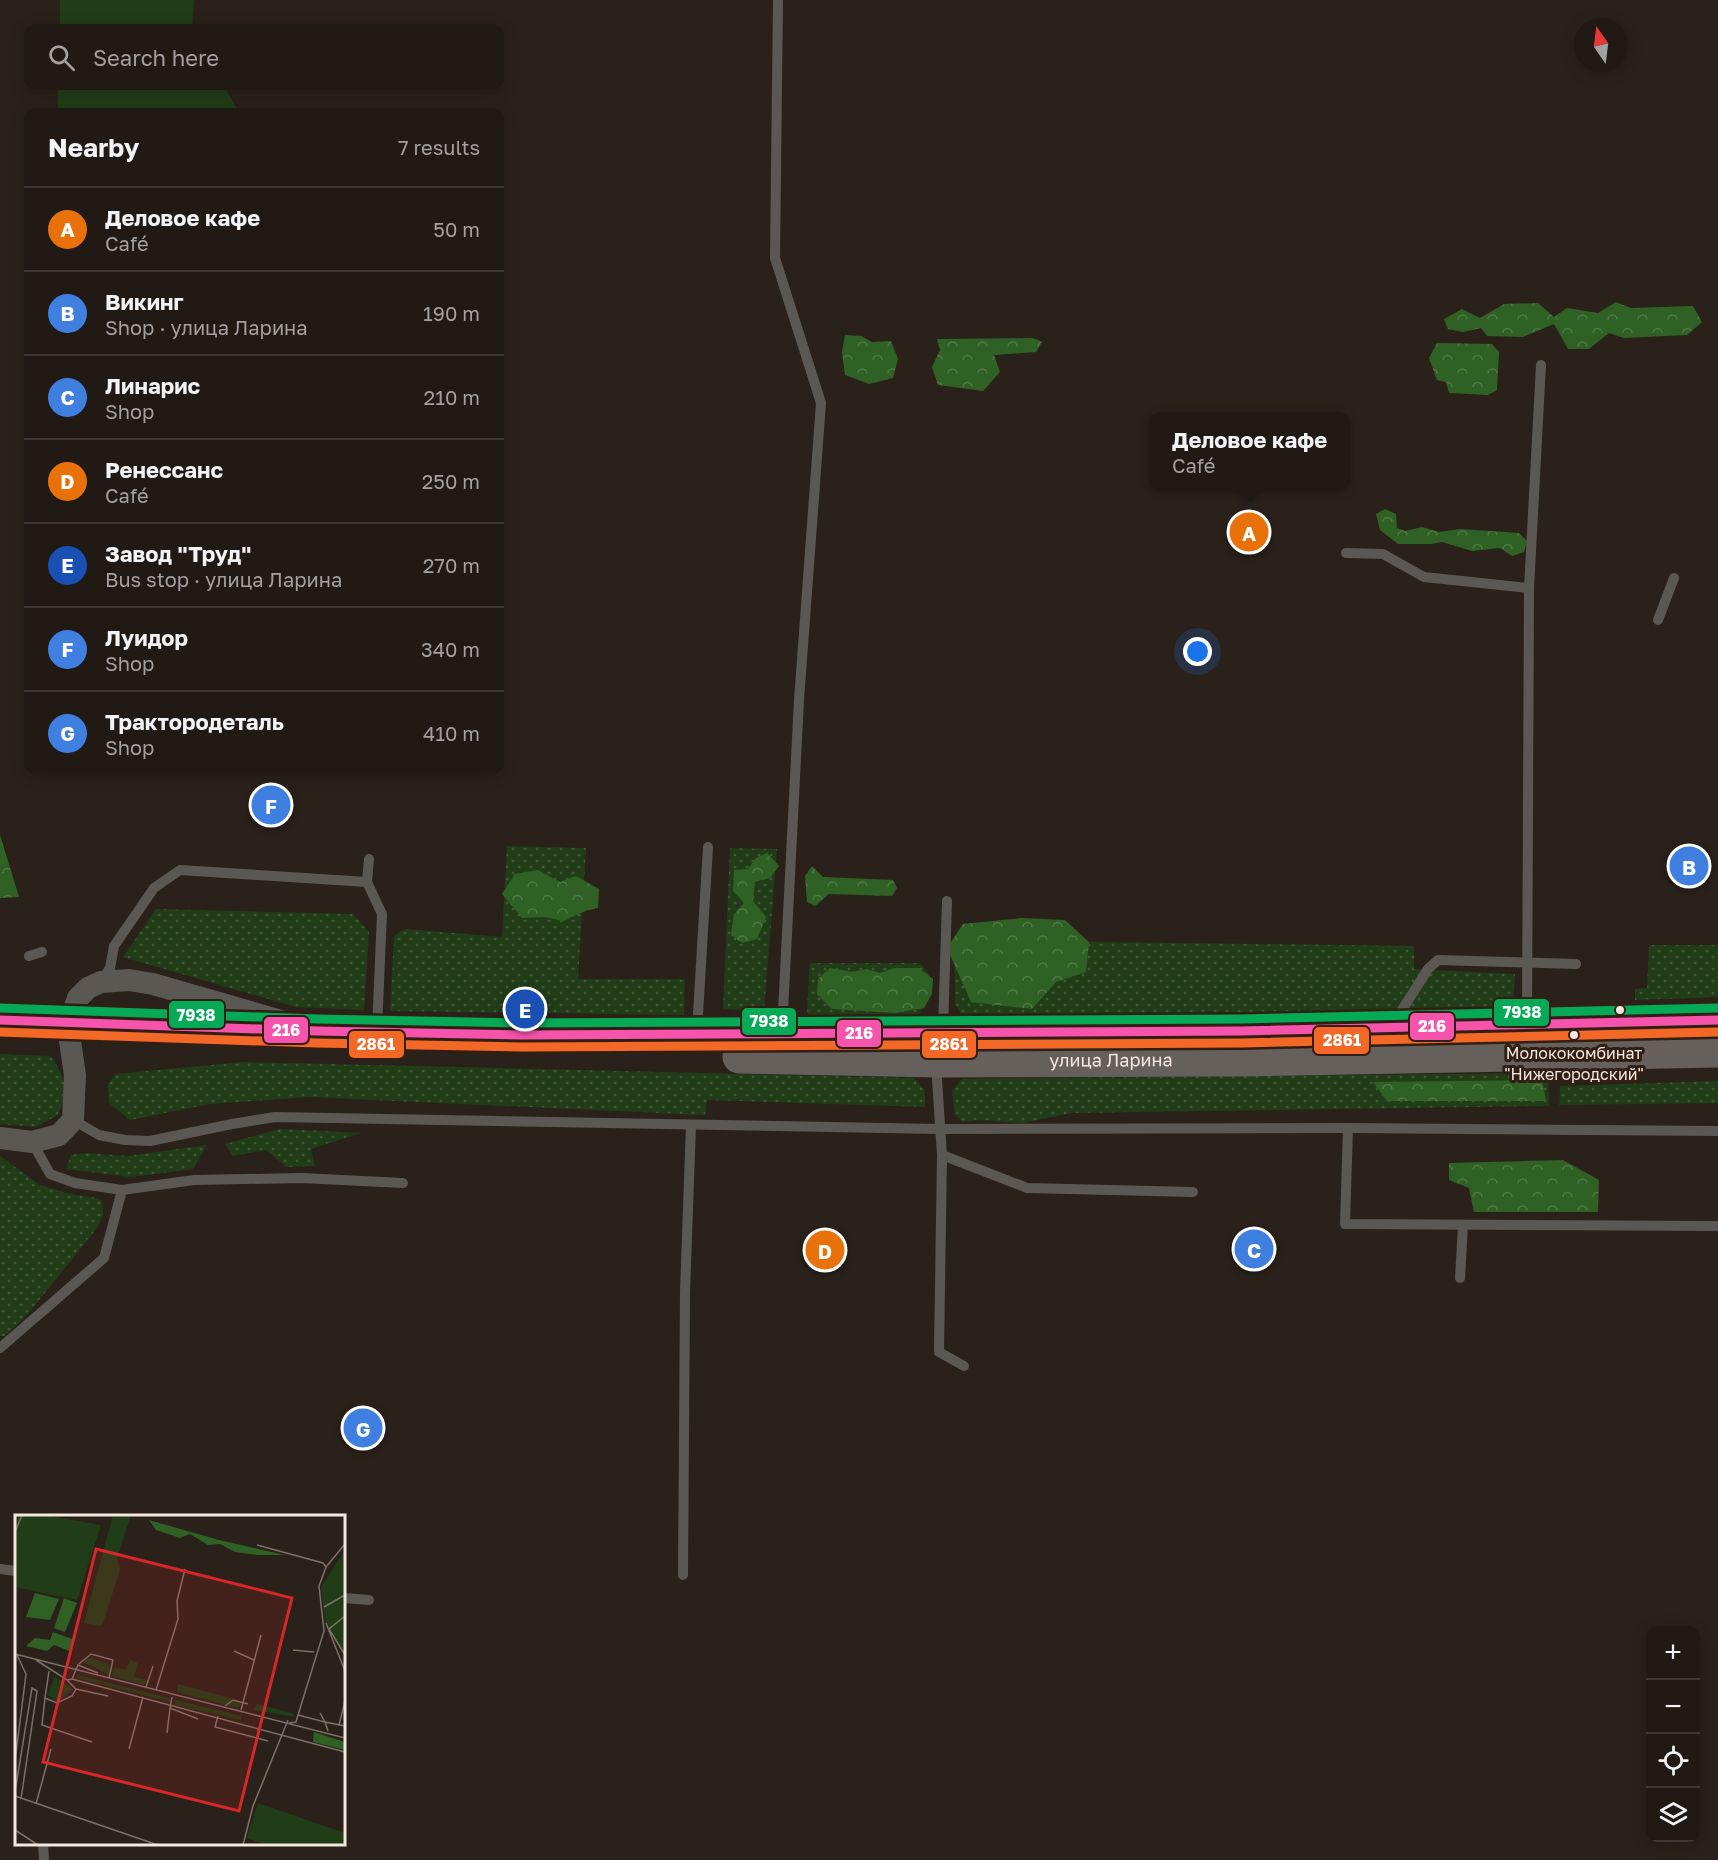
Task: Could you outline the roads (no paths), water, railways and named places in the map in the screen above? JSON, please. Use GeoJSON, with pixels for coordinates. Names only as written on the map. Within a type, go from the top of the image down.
{"type":"FeatureCollection","features":[{"type":"Feature","properties":{"kind":"main road","name":"улица Ларина"},"geometry":{"type":"LineString","coordinates":[[0,1020],[70,1031],[246,1047],[939,1047],[1218,1032],[1718,1020]]}},
{"type":"Feature","properties":{"kind":"main road","name":"улица Ларина"},"geometry":{"type":"LineString","coordinates":[[0,1040],[70,1031],[782,1035],[939,1047],[1242,1060],[1718,1051]]}},
{"type":"Feature","properties":{"kind":"street"},"geometry":{"type":"LineString","coordinates":[[0,1138],[32,1142],[59,1135],[74,1120],[75,1075],[70,1031],[78,998],[88,988],[100,982],[129,980],[153,984],[316,1031]]}},
{"type":"Feature","properties":{"kind":"lane"},"geometry":{"type":"LineString","coordinates":[[778,0],[775,258],[821,403],[799,700],[782,1035]]}},
{"type":"Feature","properties":{"kind":"lane"},"geometry":{"type":"LineString","coordinates":[[1527,1025],[1529,588],[1541,365]]}},
{"type":"Feature","properties":{"kind":"lane"},"geometry":{"type":"LineString","coordinates":[[1346,553],[1383,554],[1424,578],[1529,588]]}},
{"type":"Feature","properties":{"kind":"lane"},"geometry":{"type":"LineString","coordinates":[[1659,620],[1674,578]]}},
{"type":"Feature","properties":{"kind":"lane"},"geometry":{"type":"LineString","coordinates":[[697,1035],[708,847]]}},
{"type":"Feature","properties":{"kind":"lane"},"geometry":{"type":"LineString","coordinates":[[369,858],[367,882],[382,914],[377,1032]]}},
{"type":"Feature","properties":{"kind":"lane"},"geometry":{"type":"LineString","coordinates":[[100,982],[110,968],[114,946],[154,888],[180,870],[367,882]]}},
{"type":"Feature","properties":{"kind":"lane"},"geometry":{"type":"LineString","coordinates":[[947,901],[939,1047],[939,1129],[942,1155],[939,1352],[964,1366]]}},
{"type":"Feature","properties":{"kind":"lane"},"geometry":{"type":"LineString","coordinates":[[29,956],[42,952]]}},
{"type":"Feature","properties":{"kind":"lane"},"geometry":{"type":"LineString","coordinates":[[1389,1028],[1402,1012],[1428,969],[1438,960],[1576,964]]}},
{"type":"Feature","properties":{"kind":"lane"},"geometry":{"type":"LineString","coordinates":[[74,1120],[99,1135],[125,1140],[150,1141],[275,1117],[939,1129],[1348,1128],[1718,1131]]}},
{"type":"Feature","properties":{"kind":"lane"},"geometry":{"type":"LineString","coordinates":[[683,1575],[686,1292],[691,1125]]}},
{"type":"Feature","properties":{"kind":"lane"},"geometry":{"type":"LineString","coordinates":[[1348,1128],[1345,1224],[1718,1226]]}},
{"type":"Feature","properties":{"kind":"lane"},"geometry":{"type":"LineString","coordinates":[[32,1142],[50,1174],[75,1183],[122,1190],[206,1179],[302,1178],[403,1183]]}},
{"type":"Feature","properties":{"kind":"lane"},"geometry":{"type":"LineString","coordinates":[[942,1155],[1027,1188],[1193,1192]]}},
{"type":"Feature","properties":{"kind":"lane"},"geometry":{"type":"LineString","coordinates":[[0,1348],[104,1258],[122,1190]]}},
{"type":"Feature","properties":{"kind":"lane"},"geometry":{"type":"LineString","coordinates":[[1460,1278],[1463,1225]]}},
{"type":"Feature","properties":{"kind":"lane"},"geometry":{"type":"LineString","coordinates":[[0,1569],[15,1571]]}},
{"type":"Feature","properties":{"kind":"lane"},"geometry":{"type":"LineString","coordinates":[[345,1598],[369,1600]]}},
{"type":"Feature","properties":{"kind":"place","name":"Деловое кафе"},"geometry":{"type":"Point","coordinates":[1249,532]}},
{"type":"Feature","properties":{"kind":"place","name":"Луидор"},"geometry":{"type":"Point","coordinates":[271,805]}},
{"type":"Feature","properties":{"kind":"place","name":"Викинг"},"geometry":{"type":"Point","coordinates":[1689,866]}},
{"type":"Feature","properties":{"kind":"place","name":"Завод \"Труд\""},"geometry":{"type":"Point","coordinates":[525,1009]}},
{"type":"Feature","properties":{"kind":"place","name":"Молококомбинат \"Нижегородский\""},"geometry":{"type":"Point","coordinates":[1574,1035]}},
{"type":"Feature","properties":{"kind":"place","name":"Линарис"},"geometry":{"type":"Point","coordinates":[1254,1249]}},
{"type":"Feature","properties":{"kind":"place","name":"Ренессанс"},"geometry":{"type":"Point","coordinates":[825,1250]}},
{"type":"Feature","properties":{"kind":"place","name":"Трактородеталь"},"geometry":{"type":"Point","coordinates":[363,1428]}}]}
